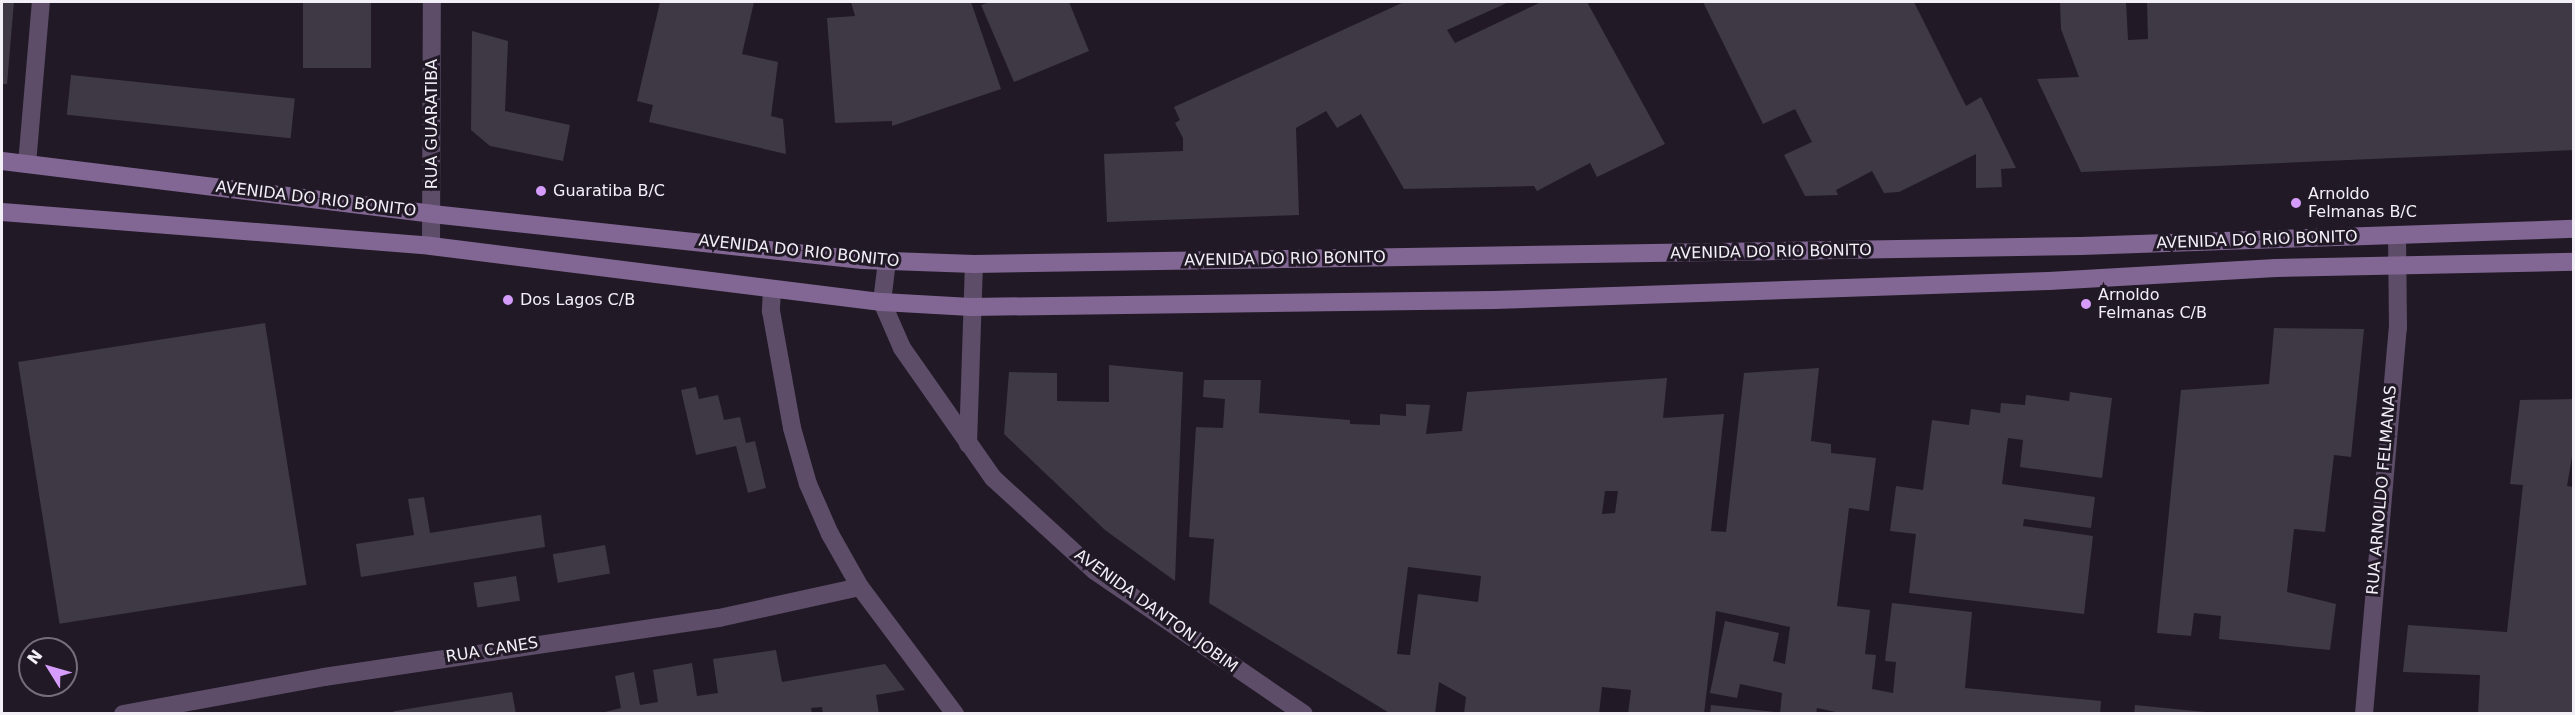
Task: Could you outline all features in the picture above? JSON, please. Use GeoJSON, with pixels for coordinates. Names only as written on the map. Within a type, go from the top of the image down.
{"type":"FeatureCollection","features":[{"type":"Feature","properties":{"kind":"main road","name":"AVENIDA DO RIO BONITO"},"geometry":{"type":"LineString","coordinates":[[2,161],[432,214],[887,261],[974,264],[1707,254],[2397,236],[2574,229]]}},
{"type":"Feature","properties":{"kind":"main road","name":"AVENIDA DO RIO BONITO"},"geometry":{"type":"LineString","coordinates":[[2,212],[431,246],[882,302],[971,307],[1506,300],[2396,266],[2574,262]]}},
{"type":"Feature","properties":{"kind":"street"},"geometry":{"type":"LineString","coordinates":[[27,164],[41,2]]}},
{"type":"Feature","properties":{"kind":"street","name":"RUA GUARATIBA"},"geometry":{"type":"LineString","coordinates":[[431,246],[432,2]]}},
{"type":"Feature","properties":{"kind":"street","name":"RUA ARNOLDO FELMANAS"},"geometry":{"type":"LineString","coordinates":[[2364,714],[2398,328],[2397,236]]}},
{"type":"Feature","properties":{"kind":"street"},"geometry":{"type":"LineString","coordinates":[[882,302],[887,261]]}},
{"type":"Feature","properties":{"kind":"street"},"geometry":{"type":"LineString","coordinates":[[968,444],[974,264]]}},
{"type":"Feature","properties":{"kind":"street"},"geometry":{"type":"LineString","coordinates":[[772,289],[778,362],[808,484],[830,534],[860,587],[955,714]]}},
{"type":"Feature","properties":{"kind":"street","name":"AVENIDA DANTON JOBIM"},"geometry":{"type":"LineString","coordinates":[[882,302],[902,348],[993,478],[1095,571],[1304,714]]}},
{"type":"Feature","properties":{"kind":"street","name":"RUA CANES"},"geometry":{"type":"LineString","coordinates":[[123,714],[324,676],[719,618],[860,587]]}},
{"type":"Feature","properties":{"kind":"building"},"geometry":{"type":"Polygon","coordinates":[[[2,2],[14,2],[7,84],[2,84],[2,2]]]}},
{"type":"Feature","properties":{"kind":"building"},"geometry":{"type":"Polygon","coordinates":[[[303,2],[371,2],[371,68],[303,68],[303,2]]]}},
{"type":"Feature","properties":{"kind":"building"},"geometry":{"type":"Polygon","coordinates":[[[660,2],[754,2],[742,54],[778,62],[771,116],[783,119],[786,154],[649,122],[653,105],[637,101],[660,2]]]}},
{"type":"Feature","properties":{"kind":"building"},"geometry":{"type":"Polygon","coordinates":[[[851,2],[971,2],[1001,89],[892,126],[892,121],[835,123],[827,18],[855,16],[851,2]]]}},
{"type":"Feature","properties":{"kind":"building"},"geometry":{"type":"Polygon","coordinates":[[[990,2],[1069,2],[1089,51],[1014,82],[981,5],[990,2]]]}},
{"type":"Feature","properties":{"kind":"building"},"geometry":{"type":"Polygon","coordinates":[[[1404,2],[1509,2],[1447,30],[1455,43],[1541,2],[1587,2],[1665,144],[1597,177],[1590,163],[1537,191],[1534,186],[1404,189],[1361,114],[1337,128],[1326,111],[1296,128],[1299,215],[1107,222],[1104,154],[1183,151],[1183,138],[1175,123],[1180,120],[1174,107],[1404,2]]]}},
{"type":"Feature","properties":{"kind":"building"},"geometry":{"type":"Polygon","coordinates":[[[1703,2],[1914,2],[1966,106],[1981,97],[2016,168],[2001,169],[2002,187],[1976,188],[1976,154],[1899,192],[1884,193],[1872,171],[1836,190],[1838,195],[1805,196],[1784,155],[1812,142],[1795,109],[1763,124],[1703,2]]]}},
{"type":"Feature","properties":{"kind":"building"},"geometry":{"type":"Polygon","coordinates":[[[2060,2],[2126,2],[2128,40],[2148,39],[2147,2],[2574,2],[2574,150],[2081,172],[2037,79],[2079,77],[2061,29],[2060,2]]]}},
{"type":"Feature","properties":{"kind":"building"},"geometry":{"type":"Polygon","coordinates":[[[472,31],[508,41],[505,111],[570,125],[563,161],[490,146],[471,130],[472,31]]]}},
{"type":"Feature","properties":{"kind":"building"},"geometry":{"type":"Polygon","coordinates":[[[71,75],[295,99],[291,138],[67,115],[71,75]]]}},
{"type":"Feature","properties":{"kind":"building"},"geometry":{"type":"Polygon","coordinates":[[[265,323],[306,585],[60,624],[18,362],[265,323]]]}},
{"type":"Feature","properties":{"kind":"building"},"geometry":{"type":"Polygon","coordinates":[[[2274,328],[2364,329],[2351,457],[2334,455],[2325,532],[2294,529],[2287,592],[2336,604],[2330,650],[2219,639],[2221,616],[2194,613],[2191,636],[2157,633],[2181,390],[2269,384],[2274,328]]]}},
{"type":"Feature","properties":{"kind":"building"},"geometry":{"type":"Polygon","coordinates":[[[1109,365],[1183,372],[1175,581],[1105,530],[1004,434],[1009,372],[1057,373],[1057,401],[1109,402],[1109,365]]]}},
{"type":"Feature","properties":{"kind":"building"},"geometry":{"type":"Polygon","coordinates":[[[1819,368],[1811,441],[1831,444],[1831,453],[1876,458],[1869,511],[1849,508],[1837,606],[1870,610],[1865,654],[1876,655],[1872,689],[1893,693],[1896,662],[1885,661],[1892,603],[1972,612],[1965,688],[2101,701],[2100,714],[1845,714],[1817,708],[1816,714],[1780,714],[1782,693],[1740,684],[1737,698],[1710,693],[1725,621],[1779,633],[1773,661],[1785,664],[1790,627],[1716,611],[1704,714],[1628,714],[1631,690],[1602,687],[1599,714],[1464,714],[1466,697],[1439,682],[1435,714],[1391,714],[1209,603],[1214,539],[1189,537],[1196,427],[1223,428],[1225,399],[1203,397],[1204,380],[1261,380],[1259,413],[1350,420],[1350,424],[1380,425],[1380,414],[1406,416],[1406,404],[1430,405],[1426,434],[1462,431],[1467,392],[1667,378],[1663,418],[1724,414],[1711,531],[1726,532],[1744,373],[1819,368]],[[1605,491],[1602,514],[1615,513],[1618,491],[1605,491]],[[1408,567],[1397,654],[1410,655],[1418,594],[1478,602],[1481,576],[1408,567]]]}},
{"type":"Feature","properties":{"kind":"building"},"geometry":{"type":"Polygon","coordinates":[[[696,387],[699,399],[718,395],[724,420],[740,417],[746,443],[755,441],[766,488],[748,493],[736,446],[696,455],[681,390],[696,387]]]}},
{"type":"Feature","properties":{"kind":"building"},"geometry":{"type":"Polygon","coordinates":[[[2070,392],[2112,398],[2102,478],[2020,467],[2023,440],[2008,438],[2002,484],[2095,497],[2091,528],[2024,519],[2023,526],[2093,536],[2084,614],[1909,593],[1916,534],[1890,531],[1896,486],[1923,490],[1932,420],[1969,425],[1971,409],[2000,413],[2001,403],[2025,405],[2026,395],[2069,401],[2070,392]]]}},
{"type":"Feature","properties":{"kind":"building"},"geometry":{"type":"Polygon","coordinates":[[[2574,399],[2574,445],[2567,486],[2574,487],[2574,714],[2478,714],[2480,675],[2403,672],[2408,625],[2507,632],[2523,485],[2510,484],[2520,400],[2574,399]]]}},
{"type":"Feature","properties":{"kind":"building"},"geometry":{"type":"Polygon","coordinates":[[[424,497],[430,533],[541,515],[545,547],[361,577],[356,544],[414,535],[408,499],[424,497]]]}},
{"type":"Feature","properties":{"kind":"building"},"geometry":{"type":"Polygon","coordinates":[[[605,545],[610,574],[558,583],[553,554],[605,545]]]}},
{"type":"Feature","properties":{"kind":"building"},"geometry":{"type":"Polygon","coordinates":[[[516,576],[520,601],[477,607],[474,583],[516,576]]]}},
{"type":"Feature","properties":{"kind":"building"},"geometry":{"type":"Polygon","coordinates":[[[776,650],[782,682],[885,664],[905,690],[876,695],[879,714],[823,714],[822,707],[811,708],[812,714],[597,714],[621,708],[615,676],[634,672],[640,705],[658,702],[653,670],[692,663],[697,696],[718,693],[713,659],[776,650]]]}},
{"type":"Feature","properties":{"kind":"building"},"geometry":{"type":"Polygon","coordinates":[[[512,692],[516,714],[388,714],[395,711],[512,692]]]}},
{"type":"Feature","properties":{"kind":"building"},"geometry":{"type":"Polygon","coordinates":[[[1711,705],[1775,712],[1774,714],[1710,714],[1711,705]]]}},
{"type":"Feature","properties":{"kind":"building"},"geometry":{"type":"Polygon","coordinates":[[[2135,705],[2205,712],[2205,714],[2134,714],[2135,705]]]}},
{"type":"Feature","properties":{"kind":"place","name":"Guaratiba B/C"},"geometry":{"type":"Point","coordinates":[541,191]}},
{"type":"Feature","properties":{"kind":"place","name":"Arnoldo Felmanas B/C"},"geometry":{"type":"Point","coordinates":[2296,203]}},
{"type":"Feature","properties":{"kind":"place","name":"Dos Lagos C/B"},"geometry":{"type":"Point","coordinates":[508,300]}},
{"type":"Feature","properties":{"kind":"place","name":"Arnoldo Felmanas C/B"},"geometry":{"type":"Point","coordinates":[2086,304]}}]}
